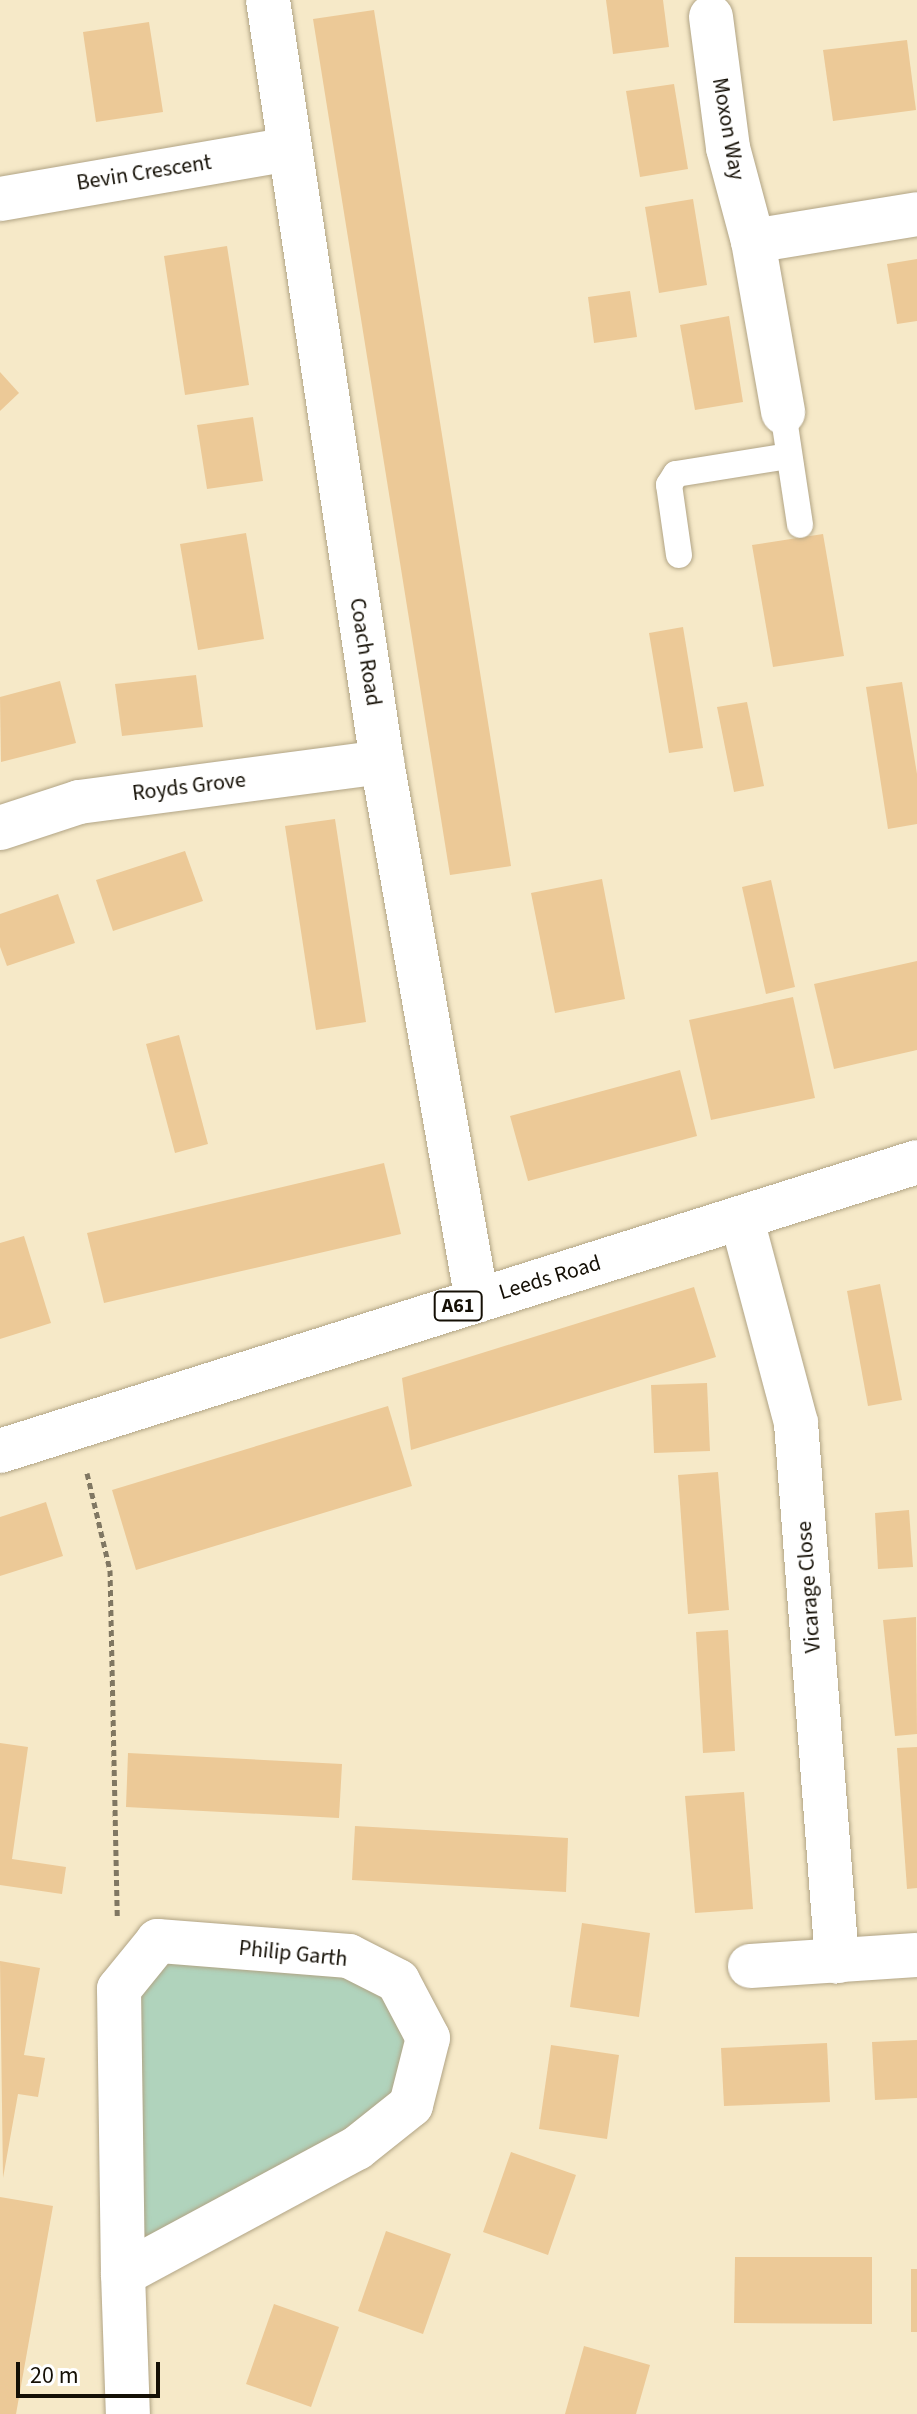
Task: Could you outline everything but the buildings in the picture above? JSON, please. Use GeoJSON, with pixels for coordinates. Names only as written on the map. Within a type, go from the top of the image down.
{"type":"FeatureCollection","features":[{"type":"Feature","properties":{"kind":"street","name":"Coach Road"},"geometry":{"type":"LineString","coordinates":[[268,0],[382,762],[477,1301]]}},
{"type":"Feature","properties":{"kind":"street","name":"Moxon Way"},"geometry":{"type":"LineString","coordinates":[[711,17],[728,148],[753,241],[783,412]]}},
{"type":"Feature","properties":{"kind":"street","name":"Bevin Crescent"},"geometry":{"type":"LineString","coordinates":[[0,199],[288,149]]}},
{"type":"Feature","properties":{"kind":"street"},"geometry":{"type":"LineString","coordinates":[[753,241],[917,214]]}},
{"type":"Feature","properties":{"kind":"street","name":"Royds Grove"},"geometry":{"type":"LineString","coordinates":[[0,828],[79,802],[382,762]]}},
{"type":"Feature","properties":{"kind":"street","name":"Leeds Road"},"geometry":{"type":"LineString","coordinates":[[0,1451],[742,1220],[917,1162]]}},
{"type":"Feature","properties":{"kind":"street","name":"Vicarage Close"},"geometry":{"type":"LineString","coordinates":[[742,1220],[796,1423],[837,1961]]}},
{"type":"Feature","properties":{"kind":"street","name":"Philip Garth"},"geometry":{"type":"LineString","coordinates":[[119,1989],[158,1941],[349,1956],[398,1981],[428,2038],[411,2105],[357,2148],[123,2274]]}},
{"type":"Feature","properties":{"kind":"street"},"geometry":{"type":"LineString","coordinates":[[750,1966],[917,1955]]}},
{"type":"Feature","properties":{"kind":"street"},"geometry":{"type":"LineString","coordinates":[[119,1989],[128,2414]]}},
{"type":"Feature","properties":{"kind":"lane"},"geometry":{"type":"LineString","coordinates":[[783,412],[800,525]]}},
{"type":"Feature","properties":{"kind":"lane"},"geometry":{"type":"LineString","coordinates":[[679,555],[669,485],[676,474],[789,456]]}},
{"type":"Feature","properties":{"kind":"path"},"geometry":{"type":"LineString","coordinates":[[76,1426],[110,1570],[119,1989]]}},
{"type":"Feature","properties":{"kind":"green space"},"geometry":{"type":"Polygon","coordinates":[[[158,1941],[349,1956],[428,2038],[411,2105],[123,2274],[119,1989],[158,1941]]]}}]}
